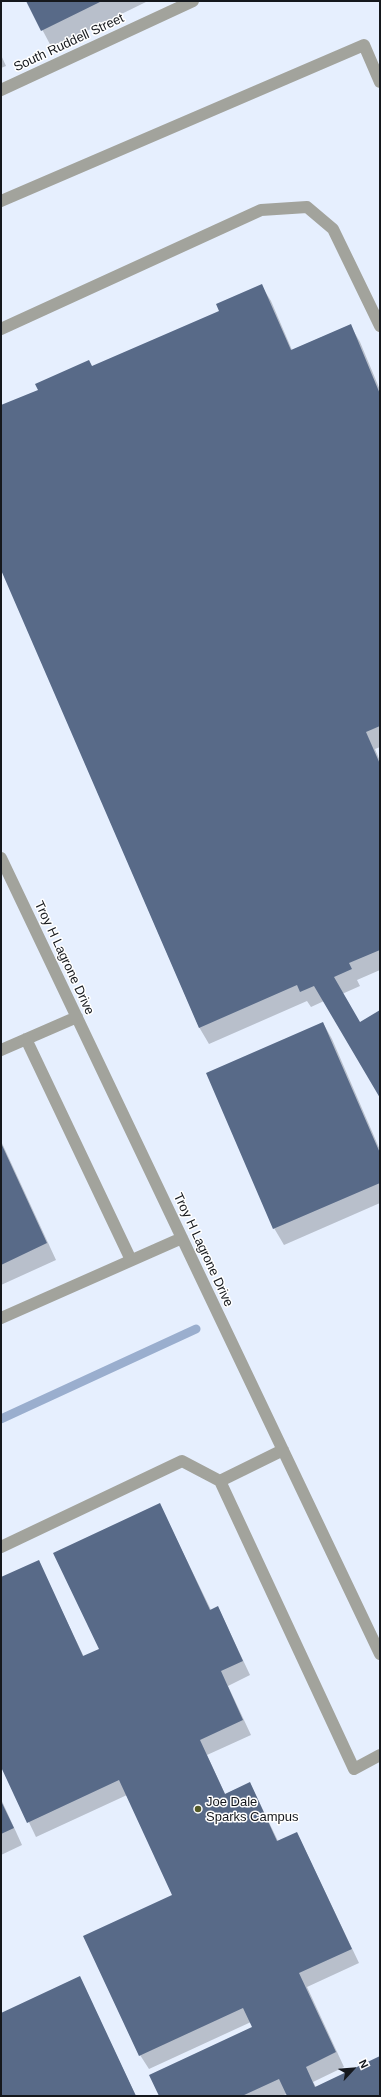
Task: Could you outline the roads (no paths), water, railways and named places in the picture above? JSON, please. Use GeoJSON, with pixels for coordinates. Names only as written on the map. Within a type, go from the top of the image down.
{"type":"FeatureCollection","features":[{"type":"Feature","properties":{"kind":"street","name":"South Ruddell Street"},"geometry":{"type":"LineString","coordinates":[[1,90],[193,1]]}},
{"type":"Feature","properties":{"kind":"street"},"geometry":{"type":"LineString","coordinates":[[1,201],[364,45],[380,82]]}},
{"type":"Feature","properties":{"kind":"street"},"geometry":{"type":"LineString","coordinates":[[1,329],[260,210],[307,207],[333,229],[380,326]]}},
{"type":"Feature","properties":{"kind":"street","name":"Troy H Lagrone Drive"},"geometry":{"type":"LineString","coordinates":[[1,858],[380,1654]]}},
{"type":"Feature","properties":{"kind":"street"},"geometry":{"type":"LineString","coordinates":[[1,1050],[77,1017]]}},
{"type":"Feature","properties":{"kind":"street"},"geometry":{"type":"LineString","coordinates":[[26,1039],[131,1260]]}},
{"type":"Feature","properties":{"kind":"street"},"geometry":{"type":"LineString","coordinates":[[1,1318],[182,1238]]}},
{"type":"Feature","properties":{"kind":"street"},"geometry":{"type":"LineString","coordinates":[[220,1481],[283,1450]]}},
{"type":"Feature","properties":{"kind":"street"},"geometry":{"type":"LineString","coordinates":[[1,1547],[182,1461],[220,1481],[354,1770],[380,1755]]}},
{"type":"Feature","properties":{"kind":"waterway"},"geometry":{"type":"LineString","coordinates":[[1,1419],[196,1329]]}},
{"type":"Feature","properties":{"kind":"place","name":"Joe Dale Sparks Campus"},"geometry":{"type":"Point","coordinates":[198,1809]}}]}
